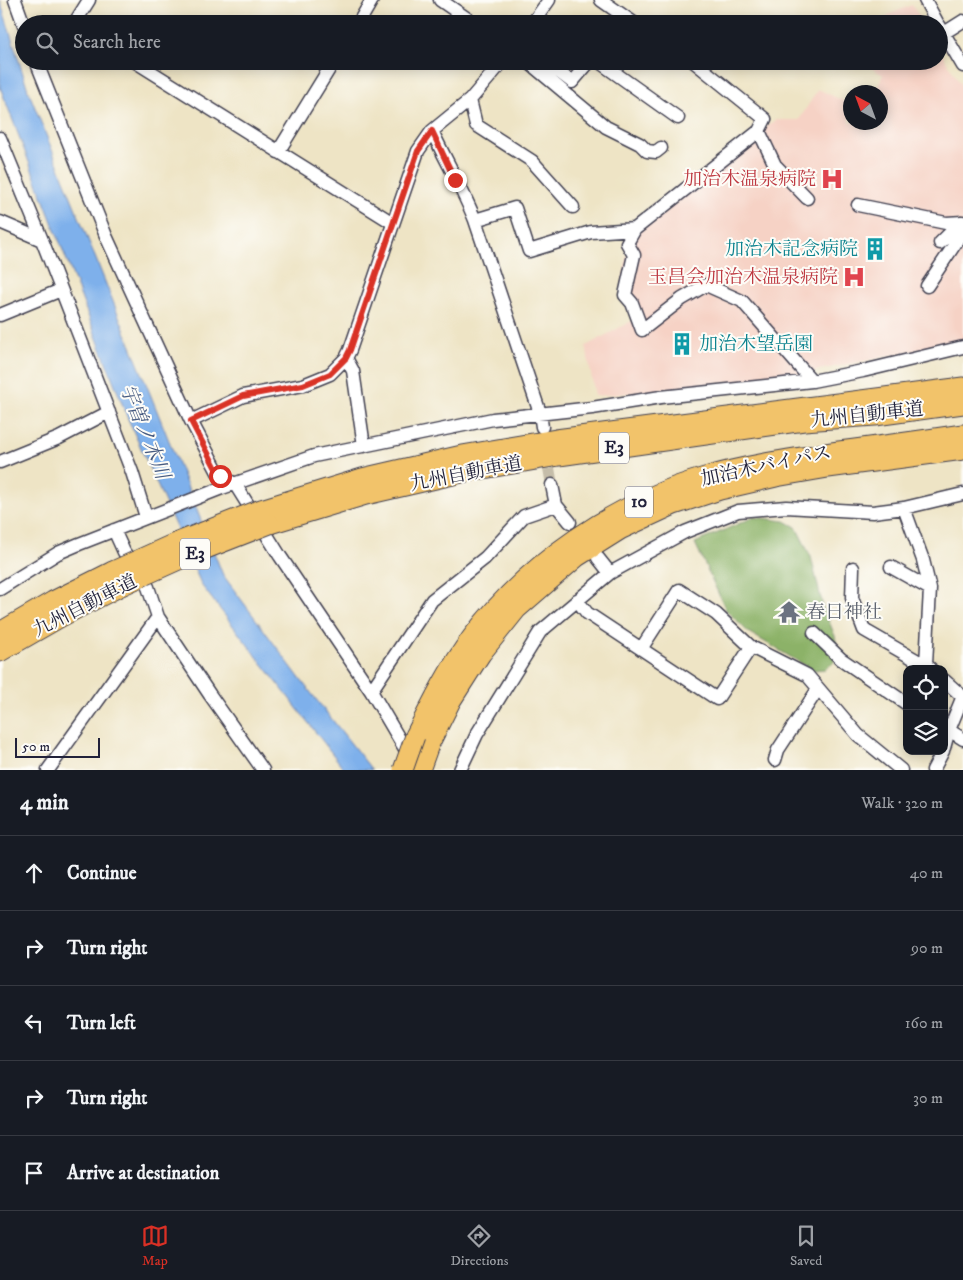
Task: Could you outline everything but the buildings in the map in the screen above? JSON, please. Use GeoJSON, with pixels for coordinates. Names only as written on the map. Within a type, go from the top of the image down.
{"type":"FeatureCollection","features":[{"type":"Feature","properties":{"kind":"highway"},"geometry":{"type":"LineString","coordinates":[[873,399],[963,379]]}},
{"type":"Feature","properties":{"kind":"highway","name":"九州自動車道"},"geometry":{"type":"LineString","coordinates":[[266,517],[362,478],[462,455],[556,439],[963,386]]}},
{"type":"Feature","properties":{"kind":"highway","name":"九州自動車道"},"geometry":{"type":"LineString","coordinates":[[0,652],[61,617],[175,543],[266,517],[485,469],[559,456],[804,421],[876,416],[963,404]]}},
{"type":"Feature","properties":{"kind":"highway","name":"加治木バイパス"},"geometry":{"type":"LineString","coordinates":[[404,770],[422,740],[454,664],[472,637],[529,575],[569,544],[604,521],[634,505],[704,477],[748,466],[798,457],[963,440]]}},
{"type":"Feature","properties":{"kind":"highway","name":"九州自動車道"},"geometry":{"type":"LineString","coordinates":[[0,632],[53,601],[117,579]]}},
{"type":"Feature","properties":{"kind":"highway","name":"加治木バイパス"},"geometry":{"type":"LineString","coordinates":[[419,770],[422,740]]}},
{"type":"Feature","properties":{"kind":"street"},"geometry":{"type":"LineString","coordinates":[[15,0],[20,15]]}},
{"type":"Feature","properties":{"kind":"street"},"geometry":{"type":"LineString","coordinates":[[80,15],[89,0]]}},
{"type":"Feature","properties":{"kind":"street"},"geometry":{"type":"LineString","coordinates":[[363,15],[372,0]]}},
{"type":"Feature","properties":{"kind":"street"},"geometry":{"type":"LineString","coordinates":[[440,0],[462,15]]}},
{"type":"Feature","properties":{"kind":"street"},"geometry":{"type":"LineString","coordinates":[[538,15],[549,0]]}},
{"type":"Feature","properties":{"kind":"street"},"geometry":{"type":"LineString","coordinates":[[600,0],[622,15]]}},
{"type":"Feature","properties":{"kind":"street"},"geometry":{"type":"LineString","coordinates":[[925,0],[933,15]]}},
{"type":"Feature","properties":{"kind":"street"},"geometry":{"type":"LineString","coordinates":[[948,25],[963,21]]}},
{"type":"Feature","properties":{"kind":"street"},"geometry":{"type":"LineString","coordinates":[[948,41],[963,66]]}},
{"type":"Feature","properties":{"kind":"street"},"geometry":{"type":"LineString","coordinates":[[42,70],[106,236],[191,421],[220,476],[236,484],[280,556],[371,690],[419,770]]}},
{"type":"Feature","properties":{"kind":"street"},"geometry":{"type":"LineString","coordinates":[[148,70],[393,223]]}},
{"type":"Feature","properties":{"kind":"street"},"geometry":{"type":"LineString","coordinates":[[278,152],[328,70]]}},
{"type":"Feature","properties":{"kind":"street"},"geometry":{"type":"LineString","coordinates":[[191,421],[243,396],[303,385],[330,374],[346,358],[418,151],[432,131],[470,100],[495,70]]}},
{"type":"Feature","properties":{"kind":"street"},"geometry":{"type":"LineString","coordinates":[[538,70],[606,127],[640,144],[647,151],[656,152],[661,148]]}},
{"type":"Feature","properties":{"kind":"street"},"geometry":{"type":"LineString","coordinates":[[556,70],[572,82],[582,70]]}},
{"type":"Feature","properties":{"kind":"street"},"geometry":{"type":"LineString","coordinates":[[611,70],[678,118]]}},
{"type":"Feature","properties":{"kind":"street"},"geometry":{"type":"LineString","coordinates":[[704,70],[765,119],[759,131],[635,229],[627,243],[634,255],[625,295],[632,303],[642,330],[682,299],[706,284],[742,301],[812,381]]}},
{"type":"Feature","properties":{"kind":"street"},"geometry":{"type":"LineString","coordinates":[[470,100],[476,125],[532,161],[572,207]]}},
{"type":"Feature","properties":{"kind":"street"},"geometry":{"type":"LineString","coordinates":[[432,131],[476,220],[540,413],[542,426]]}},
{"type":"Feature","properties":{"kind":"street"},"geometry":{"type":"LineString","coordinates":[[759,131],[774,165],[807,198]]}},
{"type":"Feature","properties":{"kind":"street"},"geometry":{"type":"LineString","coordinates":[[0,138],[42,240],[149,516]]}},
{"type":"Feature","properties":{"kind":"street"},"geometry":{"type":"LineString","coordinates":[[858,205],[962,225]]}},
{"type":"Feature","properties":{"kind":"street"},"geometry":{"type":"LineString","coordinates":[[476,220],[515,208],[529,251],[591,232],[635,229]]}},
{"type":"Feature","properties":{"kind":"street"},"geometry":{"type":"LineString","coordinates":[[0,222],[42,240]]}},
{"type":"Feature","properties":{"kind":"street"},"geometry":{"type":"LineString","coordinates":[[940,243],[962,225]]}},
{"type":"Feature","properties":{"kind":"street"},"geometry":{"type":"LineString","coordinates":[[927,286],[962,225]]}},
{"type":"Feature","properties":{"kind":"street"},"geometry":{"type":"LineString","coordinates":[[0,315],[61,290]]}},
{"type":"Feature","properties":{"kind":"street"},"geometry":{"type":"LineString","coordinates":[[0,588],[58,553],[222,488],[314,456],[493,419],[592,408],[661,397],[812,381],[963,347]]}},
{"type":"Feature","properties":{"kind":"street"},"geometry":{"type":"LineString","coordinates":[[346,358],[353,371],[364,446]]}},
{"type":"Feature","properties":{"kind":"street"},"geometry":{"type":"LineString","coordinates":[[0,462],[59,438],[109,412]]}},
{"type":"Feature","properties":{"kind":"street"},"geometry":{"type":"LineString","coordinates":[[552,485],[556,506],[570,522]]}},
{"type":"Feature","properties":{"kind":"street"},"geometry":{"type":"LineString","coordinates":[[460,770],[477,734],[540,632],[610,573],[685,532],[738,511],[786,507],[873,512],[904,508],[963,494]]}},
{"type":"Feature","properties":{"kind":"street"},"geometry":{"type":"LineString","coordinates":[[371,690],[432,600],[485,558],[524,516],[556,506]]}},
{"type":"Feature","properties":{"kind":"street"},"geometry":{"type":"LineString","coordinates":[[904,508],[923,560],[930,590],[928,665]]}},
{"type":"Feature","properties":{"kind":"street"},"geometry":{"type":"LineString","coordinates":[[114,530],[124,552],[148,586],[158,618],[263,770]]}},
{"type":"Feature","properties":{"kind":"street"},"geometry":{"type":"LineString","coordinates":[[598,558],[610,573]]}},
{"type":"Feature","properties":{"kind":"street"},"geometry":{"type":"LineString","coordinates":[[891,566],[930,590]]}},
{"type":"Feature","properties":{"kind":"street"},"geometry":{"type":"LineString","coordinates":[[853,568],[852,598],[864,630],[926,665]]}},
{"type":"Feature","properties":{"kind":"street"},"geometry":{"type":"LineString","coordinates":[[641,649],[679,590],[716,614],[751,648],[807,676],[858,735],[901,770]]}},
{"type":"Feature","properties":{"kind":"street"},"geometry":{"type":"LineString","coordinates":[[577,600],[587,613],[717,699],[751,648]]}},
{"type":"Feature","properties":{"kind":"street"},"geometry":{"type":"LineString","coordinates":[[48,770],[158,618]]}},
{"type":"Feature","properties":{"kind":"street"},"geometry":{"type":"LineString","coordinates":[[814,634],[841,659],[903,701]]}},
{"type":"Feature","properties":{"kind":"street"},"geometry":{"type":"LineString","coordinates":[[948,683],[963,696],[948,724]]}},
{"type":"Feature","properties":{"kind":"street"},"geometry":{"type":"LineString","coordinates":[[775,760],[778,750],[818,689]]}},
{"type":"Feature","properties":{"kind":"street"},"geometry":{"type":"LineString","coordinates":[[948,729],[963,739]]}},
{"type":"Feature","properties":{"kind":"street"},"geometry":{"type":"LineString","coordinates":[[933,770],[941,755]]}},
{"type":"Feature","properties":{"kind":"shaded area"},"geometry":{"type":"Polygon","coordinates":[[[912,5],[918,15],[888,15],[912,5]]]}},
{"type":"Feature","properties":{"kind":"shaded area","name":"加治木温泉病院"},"geometry":{"type":"Polygon","coordinates":[[[948,64],[963,88],[963,338],[958,342],[805,373],[667,390],[595,396],[586,346],[637,318],[622,286],[630,235],[776,120],[799,120],[818,89],[843,101],[843,130],[888,130],[888,85],[878,85],[883,75],[875,70],[948,70],[948,64]]]}},
{"type":"Feature","properties":{"kind":"green space"},"geometry":{"type":"Polygon","coordinates":[[[754,517],[785,521],[796,527],[811,557],[823,607],[835,636],[838,653],[833,663],[825,669],[813,670],[748,632],[726,610],[695,543],[754,517]]]}},
{"type":"Feature","properties":{"kind":"water","name":"宇曽ノ木川"},"geometry":{"type":"Polygon","coordinates":[[[0,0],[15,48],[15,70],[22,70],[28,90],[223,575],[304,684],[372,770],[345,770],[202,586],[128,419],[0,87],[0,0]]]}},
{"type":"Feature","properties":{"kind":"tunnel"},"geometry":{"type":"LineString","coordinates":[[546,451],[552,485]]}},
{"type":"Feature","properties":{"kind":"place","name":"加治木温泉病院"},"geometry":{"type":"Point","coordinates":[832,179]}},
{"type":"Feature","properties":{"kind":"place","name":"加治木記念病院"},"geometry":{"type":"Point","coordinates":[875,249]}},
{"type":"Feature","properties":{"kind":"place","name":"玉昌会加治木温泉病院"},"geometry":{"type":"Point","coordinates":[854,277]}},
{"type":"Feature","properties":{"kind":"place","name":"加治木望岳園"},"geometry":{"type":"Point","coordinates":[682,344]}},
{"type":"Feature","properties":{"kind":"place","name":"春日神社"},"geometry":{"type":"Point","coordinates":[789,612]}},
{"type":"Feature","properties":{"kind":"route"},"geometry":{"type":"LineString","coordinates":[[220,476],[191,421],[243,396],[303,385],[330,374],[346,358],[350,350],[418,151],[432,131],[455,180]]}}]}
